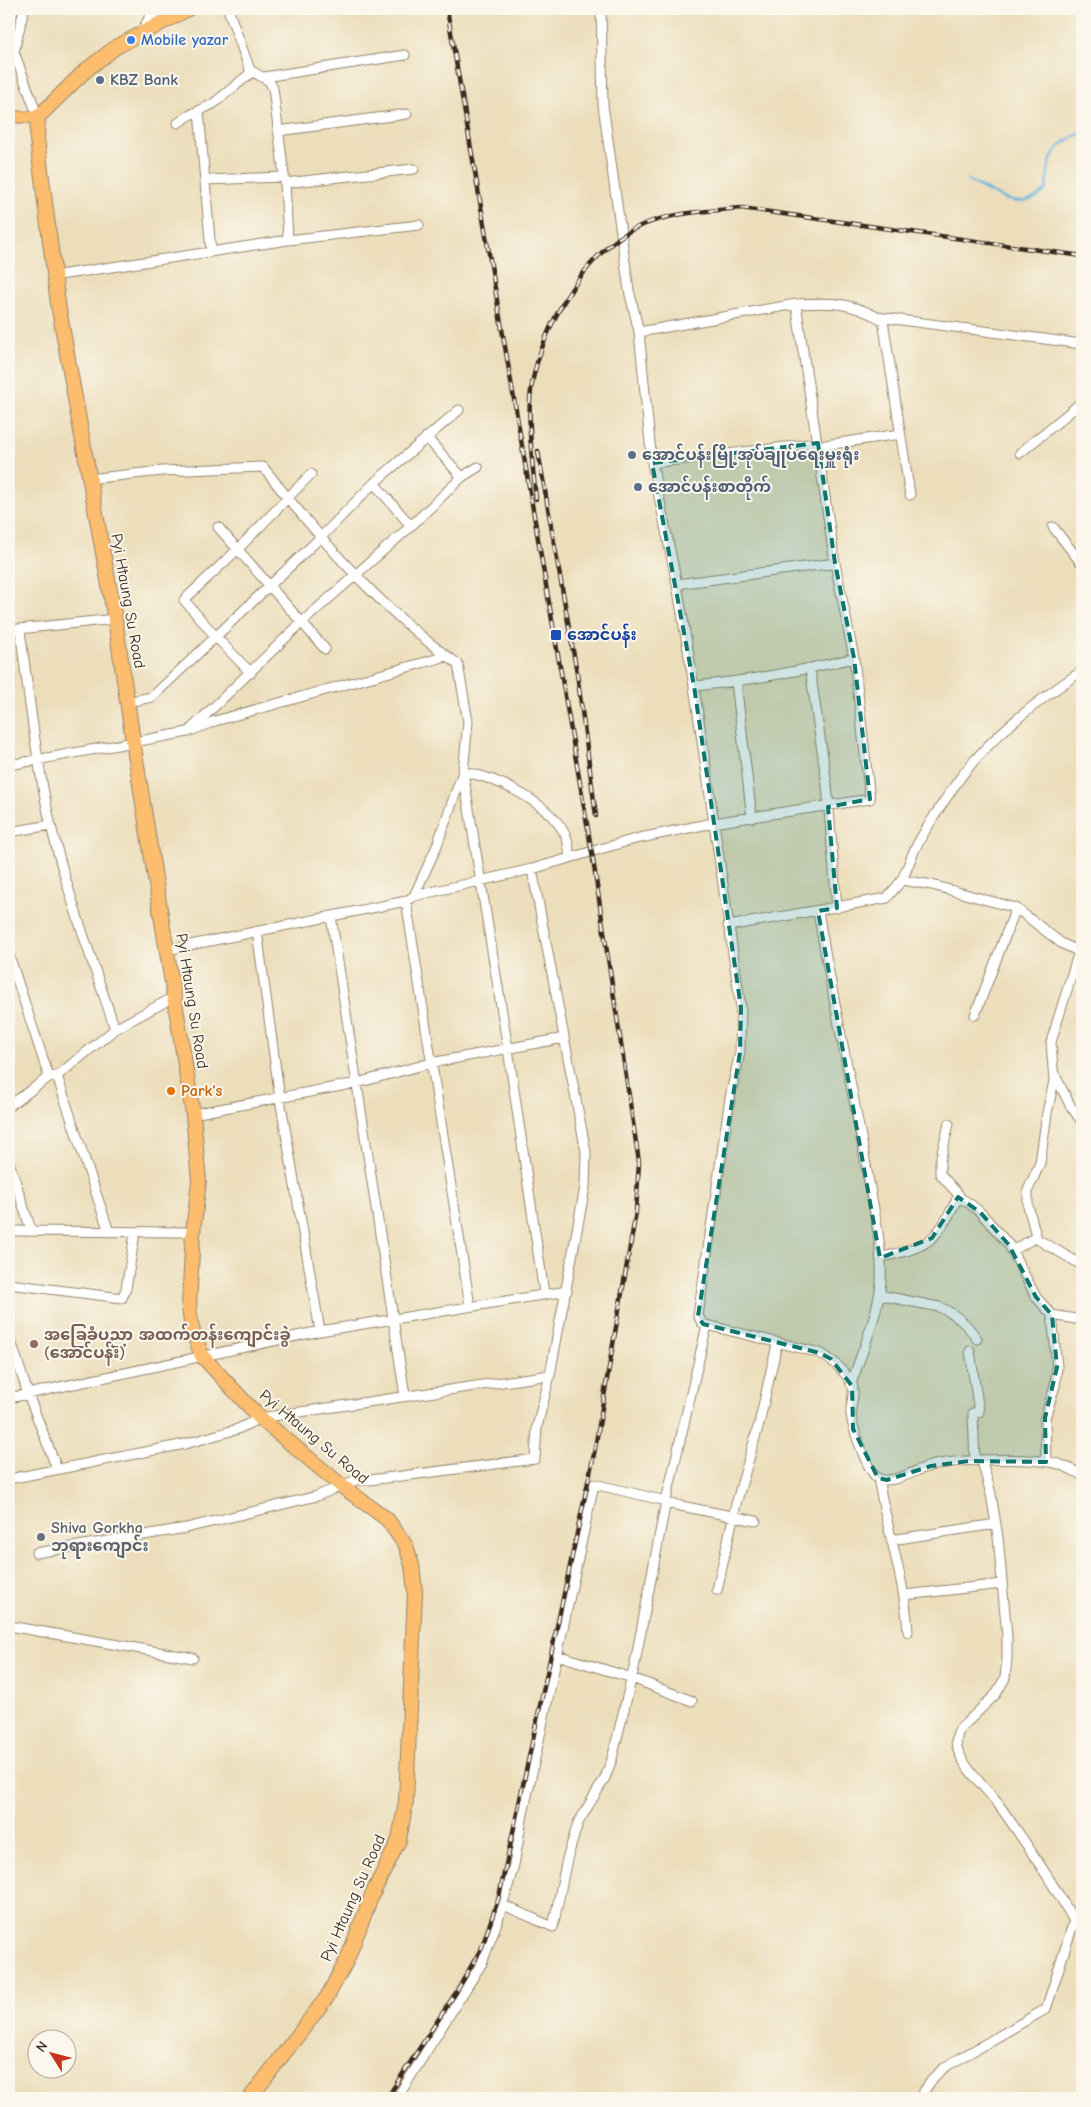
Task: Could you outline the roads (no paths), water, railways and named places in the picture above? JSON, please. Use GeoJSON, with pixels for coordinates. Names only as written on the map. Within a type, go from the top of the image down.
{"type":"FeatureCollection","features":[{"type":"Feature","properties":{"kind":"highway"},"geometry":{"type":"LineString","coordinates":[[38,117],[86,70],[116,47],[188,9]]}},
{"type":"Feature","properties":{"kind":"highway","name":"Pyi Htaung Su Road"},"geometry":{"type":"LineString","coordinates":[[38,117],[38,151],[53,276],[88,479],[115,619],[132,741],[193,1114],[199,1181],[193,1232],[189,1307],[192,1329],[202,1356],[260,1418],[343,1487],[387,1519],[406,1546],[412,1566],[415,1592],[406,1801],[399,1840],[372,1895],[347,1960],[327,1997],[250,2098]]}},
{"type":"Feature","properties":{"kind":"main road"},"geometry":{"type":"LineString","coordinates":[[9,117],[38,117]]}},
{"type":"Feature","properties":{"kind":"street"},"geometry":{"type":"LineString","coordinates":[[24,9],[12,51],[38,117]]}},
{"type":"Feature","properties":{"kind":"street"},"geometry":{"type":"LineString","coordinates":[[141,33],[150,16],[162,9]]}},
{"type":"Feature","properties":{"kind":"street"},"geometry":{"type":"LineString","coordinates":[[228,9],[250,70],[264,77],[273,88],[284,180],[288,240]]}},
{"type":"Feature","properties":{"kind":"street"},"geometry":{"type":"LineString","coordinates":[[601,9],[603,105],[629,290],[639,332],[652,463],[677,584],[694,686],[740,1008],[740,1052],[730,1098],[698,1316],[703,1324],[707,1326],[820,1353],[831,1359],[852,1384]]}},
{"type":"Feature","properties":{"kind":"street"},"geometry":{"type":"LineString","coordinates":[[264,77],[405,55]]}},
{"type":"Feature","properties":{"kind":"street"},"geometry":{"type":"LineString","coordinates":[[178,123],[213,104],[252,72]]}},
{"type":"Feature","properties":{"kind":"street"},"geometry":{"type":"LineString","coordinates":[[199,111],[210,252]]}},
{"type":"Feature","properties":{"kind":"street"},"geometry":{"type":"LineString","coordinates":[[278,131],[407,114]]}},
{"type":"Feature","properties":{"kind":"street"},"geometry":{"type":"LineString","coordinates":[[204,180],[284,180],[414,169]]}},
{"type":"Feature","properties":{"kind":"street"},"geometry":{"type":"LineString","coordinates":[[53,276],[288,240],[419,226]]}},
{"type":"Feature","properties":{"kind":"street"},"geometry":{"type":"LineString","coordinates":[[639,332],[796,304],[839,304],[856,307],[883,320],[910,495]]}},
{"type":"Feature","properties":{"kind":"street"},"geometry":{"type":"LineString","coordinates":[[166,950],[406,901],[414,896],[532,869],[635,839],[713,823],[828,807],[870,799],[854,658],[835,563],[819,444],[796,304]]}},
{"type":"Feature","properties":{"kind":"street"},"geometry":{"type":"LineString","coordinates":[[878,317],[1082,344]]}},
{"type":"Feature","properties":{"kind":"street"},"geometry":{"type":"LineString","coordinates":[[1020,452],[1082,402]]}},
{"type":"Feature","properties":{"kind":"street"},"geometry":{"type":"LineString","coordinates":[[127,702],[152,698],[374,484],[459,410]]}},
{"type":"Feature","properties":{"kind":"street"},"geometry":{"type":"LineString","coordinates":[[652,463],[900,434]]}},
{"type":"Feature","properties":{"kind":"street"},"geometry":{"type":"LineString","coordinates":[[426,437],[462,477]]}},
{"type":"Feature","properties":{"kind":"street"},"geometry":{"type":"LineString","coordinates":[[88,479],[162,471],[263,467],[288,498],[381,602],[458,664],[468,722],[463,772],[436,848],[414,896]]}},
{"type":"Feature","properties":{"kind":"street"},"geometry":{"type":"LineString","coordinates":[[188,732],[301,624],[411,526],[462,477],[478,467]]}},
{"type":"Feature","properties":{"kind":"street"},"geometry":{"type":"LineString","coordinates":[[251,673],[184,600],[237,550],[312,474]]}},
{"type":"Feature","properties":{"kind":"street"},"geometry":{"type":"LineString","coordinates":[[374,484],[411,526]]}},
{"type":"Feature","properties":{"kind":"street"},"geometry":{"type":"LineString","coordinates":[[218,527],[301,624],[325,649]]}},
{"type":"Feature","properties":{"kind":"street"},"geometry":{"type":"LineString","coordinates":[[1053,527],[1082,562]]}},
{"type":"Feature","properties":{"kind":"street"},"geometry":{"type":"LineString","coordinates":[[677,584],[835,563]]}},
{"type":"Feature","properties":{"kind":"street"},"geometry":{"type":"LineString","coordinates":[[9,630],[115,619]]}},
{"type":"Feature","properties":{"kind":"street"},"geometry":{"type":"LineString","coordinates":[[20,630],[38,761],[51,825],[63,869],[114,1029]]}},
{"type":"Feature","properties":{"kind":"street"},"geometry":{"type":"LineString","coordinates":[[9,765],[188,732],[216,721],[447,656]]}},
{"type":"Feature","properties":{"kind":"street"},"geometry":{"type":"LineString","coordinates":[[694,686],[736,682],[810,669],[854,658]]}},
{"type":"Feature","properties":{"kind":"street"},"geometry":{"type":"LineString","coordinates":[[810,669],[828,807],[837,908]]}},
{"type":"Feature","properties":{"kind":"street"},"geometry":{"type":"LineString","coordinates":[[728,926],[887,898],[902,880],[914,850],[926,830],[952,789],[970,767],[996,737],[1082,671]]}},
{"type":"Feature","properties":{"kind":"street"},"geometry":{"type":"LineString","coordinates":[[736,682],[752,818]]}},
{"type":"Feature","properties":{"kind":"street"},"geometry":{"type":"LineString","coordinates":[[463,772],[478,774],[497,781],[517,790],[535,803],[553,818],[567,838],[570,858]]}},
{"type":"Feature","properties":{"kind":"street"},"geometry":{"type":"LineString","coordinates":[[463,772],[508,1049],[544,1293]]}},
{"type":"Feature","properties":{"kind":"street"},"geometry":{"type":"LineString","coordinates":[[9,832],[51,825]]}},
{"type":"Feature","properties":{"kind":"street"},"geometry":{"type":"LineString","coordinates":[[36,1554],[186,1528],[317,1496],[343,1487],[356,1480],[370,1480],[535,1459],[537,1427],[550,1375],[567,1290],[585,1187],[586,1152],[532,869]]}},
{"type":"Feature","properties":{"kind":"street"},"geometry":{"type":"LineString","coordinates":[[902,880],[932,885],[1016,908],[1061,943],[1081,952],[1051,1042],[1054,1081],[1047,1113],[1040,1163],[1028,1190],[1028,1206],[1036,1237],[1082,1264]]}},
{"type":"Feature","properties":{"kind":"street"},"geometry":{"type":"LineString","coordinates":[[406,901],[470,1306]]}},
{"type":"Feature","properties":{"kind":"street"},"geometry":{"type":"LineString","coordinates":[[974,1015],[1016,908]]}},
{"type":"Feature","properties":{"kind":"street"},"geometry":{"type":"LineString","coordinates":[[818,911],[848,1064],[880,1258],[881,1284],[879,1295],[852,1384],[854,1396],[850,1412],[853,1429],[872,1473],[878,1478],[887,1480],[931,1466],[978,1461],[1030,1460],[1056,1463],[1082,1475]]}},
{"type":"Feature","properties":{"kind":"street"},"geometry":{"type":"LineString","coordinates":[[331,916],[405,1396]]}},
{"type":"Feature","properties":{"kind":"street"},"geometry":{"type":"LineString","coordinates":[[257,932],[280,1099],[320,1331]]}},
{"type":"Feature","properties":{"kind":"street"},"geometry":{"type":"LineString","coordinates":[[9,955],[109,1232]]}},
{"type":"Feature","properties":{"kind":"street"},"geometry":{"type":"LineString","coordinates":[[9,1106],[53,1077],[114,1029],[174,997]]}},
{"type":"Feature","properties":{"kind":"street"},"geometry":{"type":"LineString","coordinates":[[193,1114],[280,1099],[357,1083],[431,1063],[564,1038]]}},
{"type":"Feature","properties":{"kind":"street"},"geometry":{"type":"LineString","coordinates":[[1053,1073],[1070,1105],[1082,1122]]}},
{"type":"Feature","properties":{"kind":"street"},"geometry":{"type":"LineString","coordinates":[[880,1258],[905,1251],[932,1238],[960,1195],[940,1174],[940,1161],[949,1124]]}},
{"type":"Feature","properties":{"kind":"street"},"geometry":{"type":"LineString","coordinates":[[9,1162],[31,1230]]}},
{"type":"Feature","properties":{"kind":"street"},"geometry":{"type":"LineString","coordinates":[[958,1197],[980,1212],[1012,1251],[1036,1298],[1052,1315],[1082,1320]]}},
{"type":"Feature","properties":{"kind":"street"},"geometry":{"type":"LineString","coordinates":[[9,1231],[193,1232]]}},
{"type":"Feature","properties":{"kind":"street"},"geometry":{"type":"LineString","coordinates":[[9,1284],[122,1298],[126,1290],[135,1233]]}},
{"type":"Feature","properties":{"kind":"street"},"geometry":{"type":"LineString","coordinates":[[1012,1251],[1036,1237]]}},
{"type":"Feature","properties":{"kind":"street"},"geometry":{"type":"LineString","coordinates":[[9,1398],[320,1331],[567,1290]]}},
{"type":"Feature","properties":{"kind":"street"},"geometry":{"type":"LineString","coordinates":[[879,1295],[947,1310],[962,1322],[977,1339]]}},
{"type":"Feature","properties":{"kind":"street"},"geometry":{"type":"LineString","coordinates":[[1046,1462],[1045,1418],[1054,1386],[1056,1367],[1052,1315]]}},
{"type":"Feature","properties":{"kind":"street"},"geometry":{"type":"LineString","coordinates":[[503,1905],[552,1927],[567,1859],[578,1823],[608,1768],[632,1678],[666,1502],[707,1326]]}},
{"type":"Feature","properties":{"kind":"street"},"geometry":{"type":"LineString","coordinates":[[9,1335],[28,1394],[57,1469]]}},
{"type":"Feature","properties":{"kind":"street"},"geometry":{"type":"LineString","coordinates":[[717,1590],[777,1344]]}},
{"type":"Feature","properties":{"kind":"street"},"geometry":{"type":"LineString","coordinates":[[918,2098],[934,2077],[945,2067],[1046,2009],[1074,1921],[1059,1893],[998,1804],[962,1759],[957,1747],[956,1736],[960,1729],[996,1694],[1004,1678],[1007,1636],[996,1524],[991,1494],[978,1461],[973,1413],[979,1412],[970,1351]]}},
{"type":"Feature","properties":{"kind":"street"},"geometry":{"type":"LineString","coordinates":[[9,1480],[186,1444],[238,1429],[260,1418],[550,1375]]}},
{"type":"Feature","properties":{"kind":"street"},"geometry":{"type":"LineString","coordinates":[[878,1478],[904,1595],[908,1632]]}},
{"type":"Feature","properties":{"kind":"street"},"geometry":{"type":"LineString","coordinates":[[397,2098],[482,1963],[503,1905],[514,1865],[522,1819],[594,1484],[666,1502],[756,1521]]}},
{"type":"Feature","properties":{"kind":"street"},"geometry":{"type":"LineString","coordinates":[[891,1540],[996,1524]]}},
{"type":"Feature","properties":{"kind":"street"},"geometry":{"type":"LineString","coordinates":[[904,1595],[1002,1584]]}},
{"type":"Feature","properties":{"kind":"street"},"geometry":{"type":"LineString","coordinates":[[9,1626],[193,1658]]}},
{"type":"Feature","properties":{"kind":"street"},"geometry":{"type":"LineString","coordinates":[[557,1655],[632,1678],[692,1701]]}},
{"type":"Feature","properties":{"kind":"waterway"},"geometry":{"type":"LineString","coordinates":[[967,180],[1006,200],[1016,202],[1036,198],[1046,190],[1048,170],[1053,155],[1064,143],[1082,133]]}},
{"type":"Feature","properties":{"kind":"railway"},"geometry":{"type":"LineString","coordinates":[[387,2098],[457,1991],[482,1947],[499,1897],[594,1454],[636,1212],[639,1162],[592,853],[447,9]]}},
{"type":"Feature","properties":{"kind":"railway"},"geometry":{"type":"LineString","coordinates":[[536,499],[531,450],[530,400],[541,351],[565,300],[581,276],[599,255],[619,238],[640,226],[677,215],[741,208],[1082,256]]}},
{"type":"Feature","properties":{"kind":"railway"},"geometry":{"type":"LineString","coordinates":[[538,451],[577,673],[596,816]]}},
{"type":"Feature","properties":{"kind":"place","name":"Mobile yazar"},"geometry":{"type":"Point","coordinates":[131,40]}},
{"type":"Feature","properties":{"kind":"place","name":"KBZ Bank"},"geometry":{"type":"Point","coordinates":[100,80]}},
{"type":"Feature","properties":{"kind":"place","name":"အောင်ပန်းမြို့အုပ်ချုပ်ရေးမှူးရုံး"},"geometry":{"type":"Point","coordinates":[632,455]}},
{"type":"Feature","properties":{"kind":"place","name":"အောင်ပန်းစာတိုက်"},"geometry":{"type":"Point","coordinates":[638,487]}},
{"type":"Feature","properties":{"kind":"place","name":"အောင်ပန်း"},"geometry":{"type":"Point","coordinates":[556,635]}},
{"type":"Feature","properties":{"kind":"place","name":"Park's"},"geometry":{"type":"Point","coordinates":[171,1091]}},
{"type":"Feature","properties":{"kind":"place","name":"အခြေခံပညာ အထက်တန်းကျောင်းခွဲ (အောင်ပန်း)"},"geometry":{"type":"Point","coordinates":[34,1344]}},
{"type":"Feature","properties":{"kind":"place","name":"Shiva Gorkha ဘုရားကျောင်း"},"geometry":{"type":"Point","coordinates":[41,1537]}}]}
